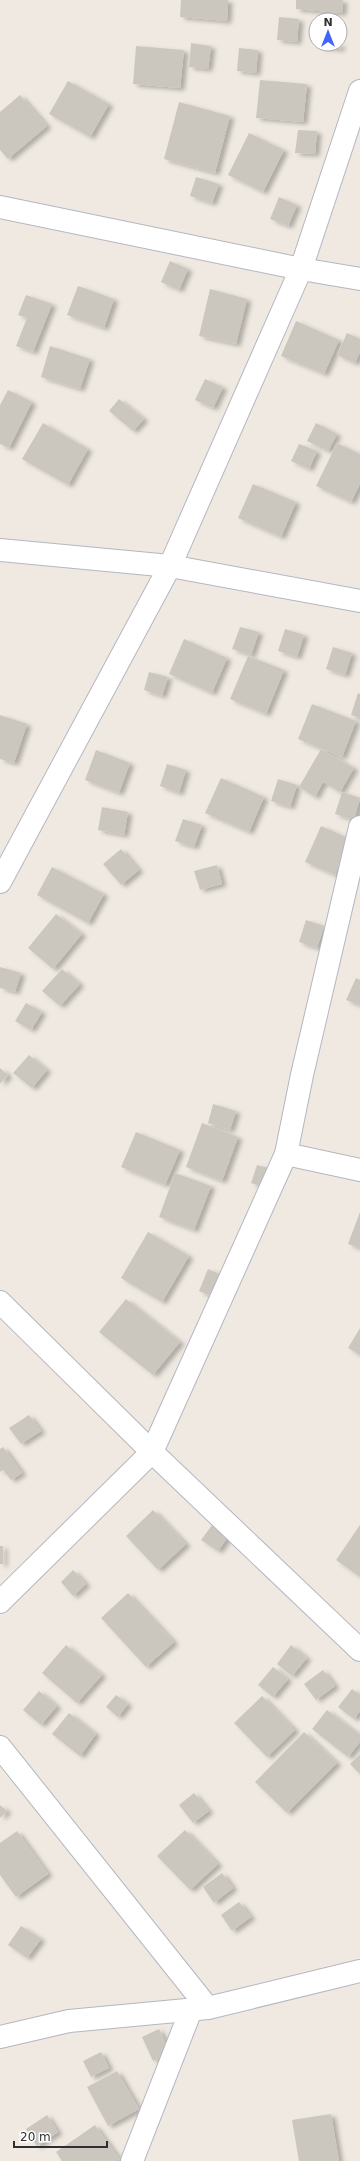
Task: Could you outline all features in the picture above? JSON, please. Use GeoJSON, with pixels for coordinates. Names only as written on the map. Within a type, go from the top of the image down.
{"type":"FeatureCollection","features":[{"type":"Feature","properties":{"kind":"street"},"geometry":{"type":"LineString","coordinates":[[0,882],[170,566],[301,269],[360,91]]}},
{"type":"Feature","properties":{"kind":"street"},"geometry":{"type":"LineString","coordinates":[[0,207],[360,280]]}},
{"type":"Feature","properties":{"kind":"street"},"geometry":{"type":"LineString","coordinates":[[0,550],[170,566],[360,601]]}},
{"type":"Feature","properties":{"kind":"street"},"geometry":{"type":"LineString","coordinates":[[0,1602],[152,1452],[286,1154],[302,1076],[360,827]]}},
{"type":"Feature","properties":{"kind":"street"},"geometry":{"type":"LineString","coordinates":[[286,1154],[360,1170]]}},
{"type":"Feature","properties":{"kind":"street"},"geometry":{"type":"LineString","coordinates":[[0,1302],[152,1452],[360,1650]]}},
{"type":"Feature","properties":{"kind":"street"},"geometry":{"type":"LineString","coordinates":[[0,1747],[200,2009]]}},
{"type":"Feature","properties":{"kind":"street"},"geometry":{"type":"LineString","coordinates":[[0,2037],[69,2021],[200,2009],[360,1971]]}},
{"type":"Feature","properties":{"kind":"street"},"geometry":{"type":"LineString","coordinates":[[132,2161],[200,2009]]}},
{"type":"Feature","properties":{"kind":"building"},"geometry":{"type":"Polygon","coordinates":[[[181,0],[228,0],[227,21],[180,17],[181,0]]]}},
{"type":"Feature","properties":{"kind":"building"},"geometry":{"type":"Polygon","coordinates":[[[296,0],[343,0],[342,12],[296,9],[296,0]]]}},
{"type":"Feature","properties":{"kind":"building"},"geometry":{"type":"Polygon","coordinates":[[[279,17],[299,19],[297,42],[277,40],[279,17]]]}},
{"type":"Feature","properties":{"kind":"building"},"geometry":{"type":"Polygon","coordinates":[[[191,43],[211,46],[208,69],[189,67],[191,43]]]}},
{"type":"Feature","properties":{"kind":"building"},"geometry":{"type":"Polygon","coordinates":[[[136,46],[184,50],[180,88],[133,84],[136,46]]]}},
{"type":"Feature","properties":{"kind":"building"},"geometry":{"type":"Polygon","coordinates":[[[239,48],[258,50],[256,73],[237,71],[239,48]]]}},
{"type":"Feature","properties":{"kind":"building"},"geometry":{"type":"Polygon","coordinates":[[[260,80],[307,84],[303,122],[256,118],[260,80]]]}},
{"type":"Feature","properties":{"kind":"building"},"geometry":{"type":"Polygon","coordinates":[[[68,81],[109,104],[90,137],[49,114],[68,81]]]}},
{"type":"Feature","properties":{"kind":"building"},"geometry":{"type":"Polygon","coordinates":[[[20,95],[47,126],[8,159],[0,150],[0,112],[20,95]]]}},
{"type":"Feature","properties":{"kind":"building"},"geometry":{"type":"Polygon","coordinates":[[[179,102],[230,116],[215,173],[164,159],[179,102]]]}},
{"type":"Feature","properties":{"kind":"building"},"geometry":{"type":"Polygon","coordinates":[[[298,130],[317,131],[315,154],[295,153],[298,130]]]}},
{"type":"Feature","properties":{"kind":"building"},"geometry":{"type":"Polygon","coordinates":[[[249,133],[284,150],[263,192],[228,175],[249,133]]]}},
{"type":"Feature","properties":{"kind":"building"},"geometry":{"type":"Polygon","coordinates":[[[196,177],[219,184],[212,203],[190,196],[196,177]]]}},
{"type":"Feature","properties":{"kind":"building"},"geometry":{"type":"Polygon","coordinates":[[[279,197],[297,205],[288,226],[270,219],[279,197]]]}},
{"type":"Feature","properties":{"kind":"building"},"geometry":{"type":"Polygon","coordinates":[[[170,261],[188,269],[179,290],[161,282],[170,261]]]}},
{"type":"Feature","properties":{"kind":"building"},"geometry":{"type":"Polygon","coordinates":[[[78,286],[114,299],[104,328],[67,315],[78,286]]]}},
{"type":"Feature","properties":{"kind":"building"},"geometry":{"type":"Polygon","coordinates":[[[210,289],[247,299],[236,344],[199,336],[210,289]]]}},
{"type":"Feature","properties":{"kind":"building"},"geometry":{"type":"Polygon","coordinates":[[[26,295],[52,304],[33,352],[16,346],[27,318],[18,315],[26,295]]]}},
{"type":"Feature","properties":{"kind":"building"},"geometry":{"type":"Polygon","coordinates":[[[296,321],[339,340],[324,374],[281,356],[296,321]]]}},
{"type":"Feature","properties":{"kind":"building"},"geometry":{"type":"Polygon","coordinates":[[[347,333],[360,339],[360,352],[355,363],[337,355],[347,333]]]}},
{"type":"Feature","properties":{"kind":"building"},"geometry":{"type":"Polygon","coordinates":[[[50,346],[90,359],[80,389],[41,377],[50,346]]]}},
{"type":"Feature","properties":{"kind":"building"},"geometry":{"type":"Polygon","coordinates":[[[205,379],[223,387],[213,408],[195,400],[205,379]]]}},
{"type":"Feature","properties":{"kind":"building"},"geometry":{"type":"Polygon","coordinates":[[[8,390],[32,402],[9,448],[0,444],[0,405],[8,390]]]}},
{"type":"Feature","properties":{"kind":"building"},"geometry":{"type":"Polygon","coordinates":[[[119,399],[144,419],[133,431],[109,411],[119,399]]]}},
{"type":"Feature","properties":{"kind":"building"},"geometry":{"type":"Polygon","coordinates":[[[43,423],[88,449],[68,485],[22,459],[43,423]]]}},
{"type":"Feature","properties":{"kind":"building"},"geometry":{"type":"Polygon","coordinates":[[[316,423],[337,434],[328,451],[307,441],[316,423]]]}},
{"type":"Feature","properties":{"kind":"building"},"geometry":{"type":"Polygon","coordinates":[[[337,443],[360,454],[360,484],[351,502],[316,486],[337,443]]]}},
{"type":"Feature","properties":{"kind":"building"},"geometry":{"type":"Polygon","coordinates":[[[299,444],[317,451],[309,469],[291,461],[299,444]]]}},
{"type":"Feature","properties":{"kind":"building"},"geometry":{"type":"Polygon","coordinates":[[[253,484],[296,502],[281,537],[238,518],[253,484]]]}},
{"type":"Feature","properties":{"kind":"building"},"geometry":{"type":"Polygon","coordinates":[[[240,627],[259,632],[251,655],[232,649],[240,627]]]}},
{"type":"Feature","properties":{"kind":"building"},"geometry":{"type":"Polygon","coordinates":[[[285,629],[304,635],[297,657],[278,651],[285,629]]]}},
{"type":"Feature","properties":{"kind":"building"},"geometry":{"type":"Polygon","coordinates":[[[184,639],[227,658],[212,693],[169,674],[184,639]]]}},
{"type":"Feature","properties":{"kind":"building"},"geometry":{"type":"Polygon","coordinates":[[[333,647],[352,653],[345,675],[326,669],[333,647]]]}},
{"type":"Feature","properties":{"kind":"building"},"geometry":{"type":"Polygon","coordinates":[[[248,656],[284,670],[266,714],[230,699],[248,656]]]}},
{"type":"Feature","properties":{"kind":"building"},"geometry":{"type":"Polygon","coordinates":[[[149,672],[168,677],[162,696],[144,690],[149,672]]]}},
{"type":"Feature","properties":{"kind":"building"},"geometry":{"type":"Polygon","coordinates":[[[358,693],[360,694],[360,718],[351,715],[358,693]]]}},
{"type":"Feature","properties":{"kind":"building"},"geometry":{"type":"Polygon","coordinates":[[[312,704],[356,721],[342,757],[298,739],[312,704]]]}},
{"type":"Feature","properties":{"kind":"building"},"geometry":{"type":"Polygon","coordinates":[[[0,715],[27,724],[14,763],[0,759],[0,715]]]}},
{"type":"Feature","properties":{"kind":"building"},"geometry":{"type":"Polygon","coordinates":[[[321,749],[354,768],[340,792],[323,782],[315,797],[299,787],[321,749]]]}},
{"type":"Feature","properties":{"kind":"building"},"geometry":{"type":"Polygon","coordinates":[[[96,750],[130,763],[119,793],[85,780],[96,750]]]}},
{"type":"Feature","properties":{"kind":"building"},"geometry":{"type":"Polygon","coordinates":[[[167,764],[186,770],[179,793],[160,786],[167,764]]]}},
{"type":"Feature","properties":{"kind":"building"},"geometry":{"type":"Polygon","coordinates":[[[221,778],[264,797],[249,832],[205,813],[221,778]]]}},
{"type":"Feature","properties":{"kind":"building"},"geometry":{"type":"Polygon","coordinates":[[[278,779],[297,785],[290,807],[271,801],[278,779]]]}},
{"type":"Feature","properties":{"kind":"building"},"geometry":{"type":"Polygon","coordinates":[[[342,792],[360,798],[354,820],[335,814],[342,792]]]}},
{"type":"Feature","properties":{"kind":"building"},"geometry":{"type":"Polygon","coordinates":[[[102,807],[128,812],[124,835],[98,830],[102,807]]]}},
{"type":"Feature","properties":{"kind":"building"},"geometry":{"type":"Polygon","coordinates":[[[183,819],[202,825],[194,847],[175,841],[183,819]]]}},
{"type":"Feature","properties":{"kind":"building"},"geometry":{"type":"Polygon","coordinates":[[[321,826],[350,839],[335,875],[305,862],[321,826]]]}},
{"type":"Feature","properties":{"kind":"building"},"geometry":{"type":"Polygon","coordinates":[[[121,849],[139,870],[121,885],[103,864],[121,849]]]}},
{"type":"Feature","properties":{"kind":"building"},"geometry":{"type":"Polygon","coordinates":[[[217,865],[222,884],[200,890],[194,871],[217,865]]]}},
{"type":"Feature","properties":{"kind":"building"},"geometry":{"type":"Polygon","coordinates":[[[52,867],[104,894],[88,923],[37,895],[52,867]]]}},
{"type":"Feature","properties":{"kind":"building"},"geometry":{"type":"Polygon","coordinates":[[[56,914],[82,934],[53,969],[28,948],[56,914]]]}},
{"type":"Feature","properties":{"kind":"building"},"geometry":{"type":"Polygon","coordinates":[[[306,920],[324,926],[317,948],[299,942],[306,920]]]}},
{"type":"Feature","properties":{"kind":"building"},"geometry":{"type":"Polygon","coordinates":[[[0,967],[21,973],[15,992],[0,988],[0,967]]]}},
{"type":"Feature","properties":{"kind":"building"},"geometry":{"type":"Polygon","coordinates":[[[62,969],[80,984],[60,1006],[42,991],[62,969]]]}},
{"type":"Feature","properties":{"kind":"building"},"geometry":{"type":"Polygon","coordinates":[[[356,978],[360,980],[360,1005],[346,1000],[356,978]]]}},
{"type":"Feature","properties":{"kind":"building"},"geometry":{"type":"Polygon","coordinates":[[[26,1003],[42,1012],[31,1030],[15,1021],[26,1003]]]}},
{"type":"Feature","properties":{"kind":"building"},"geometry":{"type":"Polygon","coordinates":[[[29,1055],[47,1070],[32,1088],[13,1073],[29,1055]]]}},
{"type":"Feature","properties":{"kind":"building"},"geometry":{"type":"Polygon","coordinates":[[[0,1068],[8,1075],[0,1084],[0,1068]]]}},
{"type":"Feature","properties":{"kind":"building"},"geometry":{"type":"Polygon","coordinates":[[[213,1104],[236,1111],[230,1130],[208,1123],[213,1104]]]}},
{"type":"Feature","properties":{"kind":"building"},"geometry":{"type":"Polygon","coordinates":[[[202,1123],[238,1137],[222,1181],[186,1167],[202,1123]]]}},
{"type":"Feature","properties":{"kind":"building"},"geometry":{"type":"Polygon","coordinates":[[[136,1132],[180,1150],[165,1185],[121,1167],[136,1132]]]}},
{"type":"Feature","properties":{"kind":"building"},"geometry":{"type":"Polygon","coordinates":[[[257,1165],[272,1169],[267,1188],[251,1183],[257,1165]]]}},
{"type":"Feature","properties":{"kind":"building"},"geometry":{"type":"Polygon","coordinates":[[[175,1173],[211,1186],[194,1230],[159,1217],[175,1173]]]}},
{"type":"Feature","properties":{"kind":"building"},"geometry":{"type":"Polygon","coordinates":[[[360,1212],[360,1248],[348,1244],[360,1212]]]}},
{"type":"Feature","properties":{"kind":"building"},"geometry":{"type":"Polygon","coordinates":[[[148,1232],[189,1256],[162,1302],[121,1278],[148,1232]]]}},
{"type":"Feature","properties":{"kind":"building"},"geometry":{"type":"Polygon","coordinates":[[[208,1269],[226,1277],[217,1299],[199,1291],[208,1269]]]}},
{"type":"Feature","properties":{"kind":"building"},"geometry":{"type":"Polygon","coordinates":[[[126,1299],[180,1342],[153,1375],[99,1332],[126,1299]]]}},
{"type":"Feature","properties":{"kind":"building"},"geometry":{"type":"Polygon","coordinates":[[[360,1328],[360,1355],[348,1348],[360,1328]]]}},
{"type":"Feature","properties":{"kind":"building"},"geometry":{"type":"Polygon","coordinates":[[[29,1415],[41,1431],[21,1444],[9,1428],[29,1415]]]}},
{"type":"Feature","properties":{"kind":"building"},"geometry":{"type":"Polygon","coordinates":[[[3,1447],[22,1473],[11,1480],[3,1470],[0,1472],[0,1449],[3,1447]]]}},
{"type":"Feature","properties":{"kind":"building"},"geometry":{"type":"Polygon","coordinates":[[[153,1510],[186,1544],[158,1570],[126,1536],[153,1510]]]}},
{"type":"Feature","properties":{"kind":"building"},"geometry":{"type":"Polygon","coordinates":[[[215,1521],[231,1532],[218,1551],[201,1540],[215,1521]]]}},
{"type":"Feature","properties":{"kind":"building"},"geometry":{"type":"Polygon","coordinates":[[[360,1525],[360,1577],[336,1560],[360,1525]]]}},
{"type":"Feature","properties":{"kind":"building"},"geometry":{"type":"Polygon","coordinates":[[[0,1546],[3,1546],[3,1564],[0,1564],[0,1546]]]}},
{"type":"Feature","properties":{"kind":"building"},"geometry":{"type":"Polygon","coordinates":[[[73,1570],[86,1584],[73,1596],[61,1582],[73,1570]]]}},
{"type":"Feature","properties":{"kind":"building"},"geometry":{"type":"Polygon","coordinates":[[[128,1593],[174,1642],[146,1667],[101,1618],[128,1593]]]}},
{"type":"Feature","properties":{"kind":"building"},"geometry":{"type":"Polygon","coordinates":[[[66,1645],[102,1675],[77,1703],[42,1673],[66,1645]]]}},
{"type":"Feature","properties":{"kind":"building"},"geometry":{"type":"Polygon","coordinates":[[[291,1645],[307,1658],[292,1676],[277,1664],[291,1645]]]}},
{"type":"Feature","properties":{"kind":"building"},"geometry":{"type":"Polygon","coordinates":[[[273,1667],[288,1679],[273,1697],[258,1685],[273,1667]]]}},
{"type":"Feature","properties":{"kind":"building"},"geometry":{"type":"Polygon","coordinates":[[[323,1670],[335,1686],[316,1700],[304,1684],[323,1670]]]}},
{"type":"Feature","properties":{"kind":"building"},"geometry":{"type":"Polygon","coordinates":[[[352,1689],[360,1695],[360,1711],[354,1719],[338,1707],[352,1689]]]}},
{"type":"Feature","properties":{"kind":"building"},"geometry":{"type":"Polygon","coordinates":[[[39,1691],[57,1706],[41,1725],[23,1710],[39,1691]]]}},
{"type":"Feature","properties":{"kind":"building"},"geometry":{"type":"Polygon","coordinates":[[[116,1695],[128,1704],[118,1717],[106,1707],[116,1695]]]}},
{"type":"Feature","properties":{"kind":"building"},"geometry":{"type":"Polygon","coordinates":[[[262,1696],[295,1730],[267,1757],[234,1723],[262,1696]]]}},
{"type":"Feature","properties":{"kind":"building"},"geometry":{"type":"Polygon","coordinates":[[[327,1710],[360,1735],[360,1742],[348,1757],[312,1729],[327,1710]]]}},
{"type":"Feature","properties":{"kind":"building"},"geometry":{"type":"Polygon","coordinates":[[[69,1713],[96,1734],[80,1756],[52,1734],[69,1713]]]}},
{"type":"Feature","properties":{"kind":"building"},"geometry":{"type":"Polygon","coordinates":[[[304,1732],[337,1763],[287,1813],[255,1782],[304,1732]]]}},
{"type":"Feature","properties":{"kind":"building"},"geometry":{"type":"Polygon","coordinates":[[[360,1754],[360,1774],[350,1764],[360,1754]]]}},
{"type":"Feature","properties":{"kind":"building"},"geometry":{"type":"Polygon","coordinates":[[[194,1793],[209,1811],[193,1823],[179,1805],[194,1793]]]}},
{"type":"Feature","properties":{"kind":"building"},"geometry":{"type":"Polygon","coordinates":[[[0,1805],[7,1811],[0,1818],[0,1805]]]}},
{"type":"Feature","properties":{"kind":"building"},"geometry":{"type":"Polygon","coordinates":[[[185,1830],[218,1864],[190,1890],[157,1856],[185,1830]]]}},
{"type":"Feature","properties":{"kind":"building"},"geometry":{"type":"Polygon","coordinates":[[[17,1831],[48,1874],[16,1897],[0,1875],[0,1843],[17,1831]]]}},
{"type":"Feature","properties":{"kind":"building"},"geometry":{"type":"Polygon","coordinates":[[[222,1873],[233,1888],[214,1903],[203,1887],[222,1873]]]}},
{"type":"Feature","properties":{"kind":"building"},"geometry":{"type":"Polygon","coordinates":[[[239,1902],[251,1917],[232,1931],[221,1915],[239,1902]]]}},
{"type":"Feature","properties":{"kind":"building"},"geometry":{"type":"Polygon","coordinates":[[[21,1926],[41,1939],[27,1958],[8,1945],[21,1926]]]}},
{"type":"Feature","properties":{"kind":"building"},"geometry":{"type":"Polygon","coordinates":[[[159,2029],[170,2053],[153,2061],[142,2037],[159,2029]]]}},
{"type":"Feature","properties":{"kind":"building"},"geometry":{"type":"Polygon","coordinates":[[[101,2052],[109,2068],[91,2077],[83,2061],[101,2052]]]}},
{"type":"Feature","properties":{"kind":"building"},"geometry":{"type":"Polygon","coordinates":[[[117,2071],[139,2109],[108,2126],[87,2087],[117,2071]]]}},
{"type":"Feature","properties":{"kind":"building"},"geometry":{"type":"Polygon","coordinates":[[[331,2114],[339,2161],[299,2161],[292,2120],[331,2114]]]}},
{"type":"Feature","properties":{"kind":"building"},"geometry":{"type":"Polygon","coordinates":[[[47,2115],[58,2132],[37,2146],[26,2129],[47,2115]]]}},
{"type":"Feature","properties":{"kind":"building"},"geometry":{"type":"Polygon","coordinates":[[[95,2125],[120,2160],[62,2161],[56,2152],[95,2125]]]}}]}
